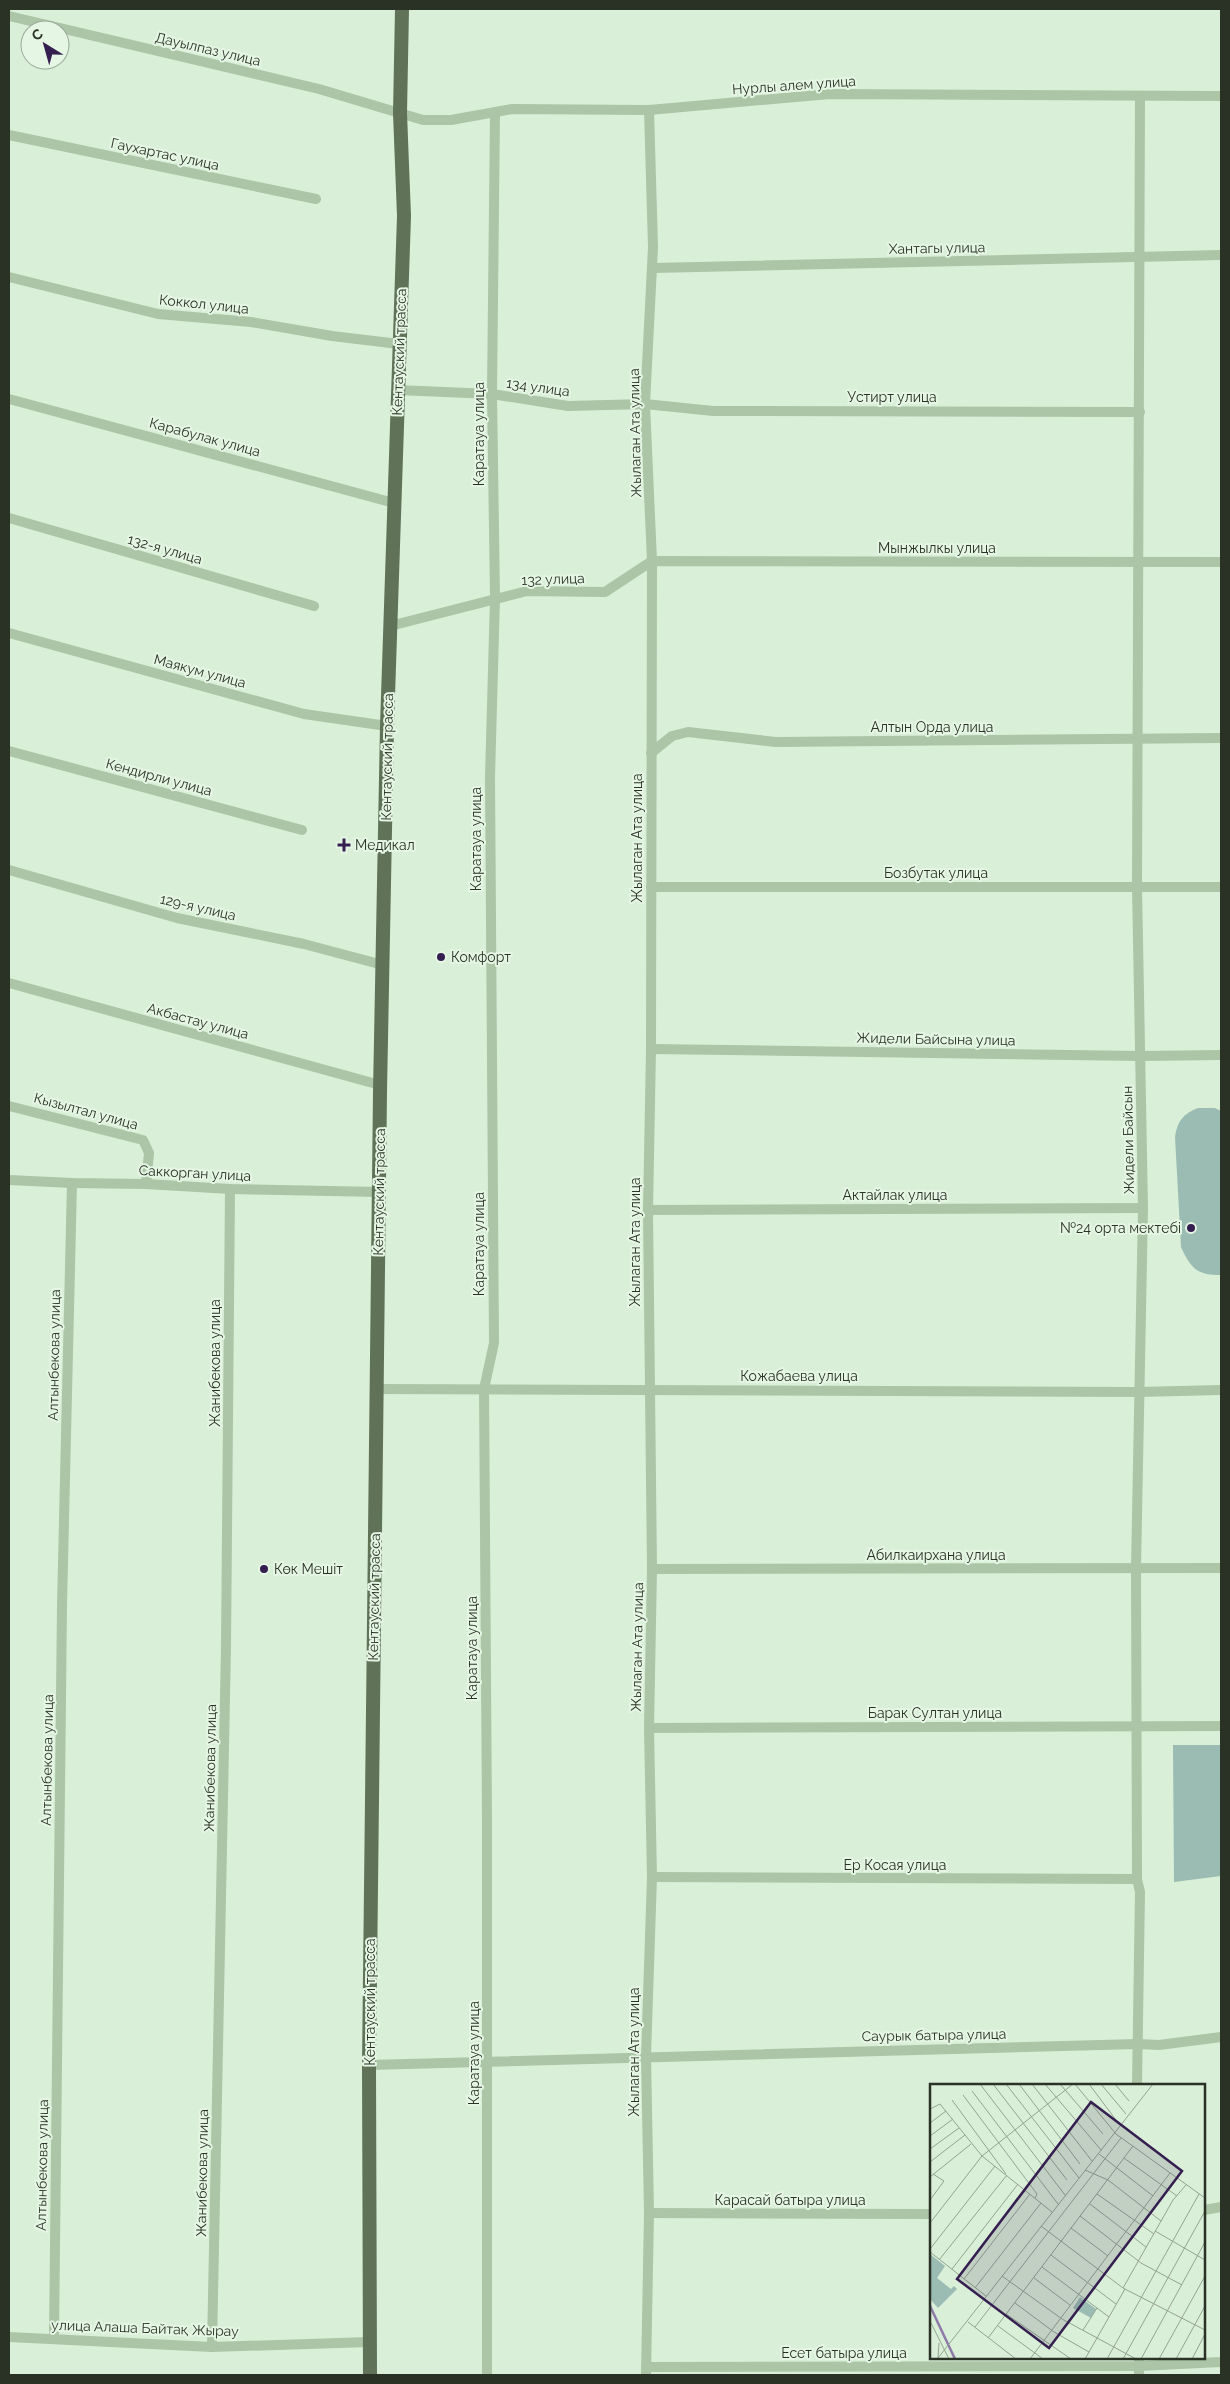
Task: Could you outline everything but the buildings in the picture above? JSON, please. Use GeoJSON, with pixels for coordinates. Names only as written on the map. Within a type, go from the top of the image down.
{"type":"FeatureCollection","features":[{"type":"Feature","properties":{"kind":"main road","name":"Кентауский трасса"},"geometry":{"type":"LineString","coordinates":[[370,2375],[369,2065],[380,1086],[387,726],[404,216],[400,113],[402,9]]}},
{"type":"Feature","properties":{"kind":"street","name":"Дауылпаз улица"},"geometry":{"type":"LineString","coordinates":[[9,16],[319,89],[400,113]]}},
{"type":"Feature","properties":{"kind":"street","name":"Нурлы алем улица"},"geometry":{"type":"LineString","coordinates":[[400,113],[423,120],[450,120],[512,109],[649,110],[830,94],[1221,96]]}},
{"type":"Feature","properties":{"kind":"street","name":"Жидели Байсын"},"geometry":{"type":"LineString","coordinates":[[1137,2084],[1140,1892],[1137,1879],[1136,1568],[1138,1392],[1144,1208],[1137,887],[1140,96]]}},
{"type":"Feature","properties":{"kind":"street","name":"Жылаган Ата улица"},"geometry":{"type":"LineString","coordinates":[[646,2371],[649,2213],[646,2056],[652,1877],[649,1728],[652,1570],[648,1210],[651,1049],[652,561],[646,404],[653,268],[649,110]]}},
{"type":"Feature","properties":{"kind":"street","name":"Каратауа улица"},"geometry":{"type":"LineString","coordinates":[[487,2375],[488,2062],[484,1388],[494,1343],[490,777],[495,598],[492,394],[495,112]]}},
{"type":"Feature","properties":{"kind":"street","name":"Гаухартас улица"},"geometry":{"type":"LineString","coordinates":[[9,135],[316,199]]}},
{"type":"Feature","properties":{"kind":"street","name":"Хантагы улица"},"geometry":{"type":"LineString","coordinates":[[653,268],[1221,255]]}},
{"type":"Feature","properties":{"kind":"street","name":"Коккол улица"},"geometry":{"type":"LineString","coordinates":[[9,277],[158,314],[251,322],[332,336],[399,344]]}},
{"type":"Feature","properties":{"kind":"street","name":"134 улица"},"geometry":{"type":"LineString","coordinates":[[397,390],[492,394],[568,406],[646,404]]}},
{"type":"Feature","properties":{"kind":"street","name":"Карабулак улица"},"geometry":{"type":"LineString","coordinates":[[9,399],[394,503]]}},
{"type":"Feature","properties":{"kind":"street","name":"Устирт улица"},"geometry":{"type":"LineString","coordinates":[[646,404],[713,411],[1140,412]]}},
{"type":"Feature","properties":{"kind":"street","name":"132-я улица"},"geometry":{"type":"LineString","coordinates":[[9,518],[314,606]]}},
{"type":"Feature","properties":{"kind":"street","name":"132 улица"},"geometry":{"type":"LineString","coordinates":[[390,626],[528,591],[605,592],[652,561]]}},
{"type":"Feature","properties":{"kind":"street","name":"Мынжылкы улица"},"geometry":{"type":"LineString","coordinates":[[652,561],[1221,562]]}},
{"type":"Feature","properties":{"kind":"street","name":"Маякум улица"},"geometry":{"type":"LineString","coordinates":[[9,633],[304,714],[387,726]]}},
{"type":"Feature","properties":{"kind":"street","name":"Алтын Орда улица"},"geometry":{"type":"LineString","coordinates":[[651,753],[672,736],[688,732],[776,742],[1221,738]]}},
{"type":"Feature","properties":{"kind":"street","name":"Кендирли улица"},"geometry":{"type":"LineString","coordinates":[[9,751],[302,830]]}},
{"type":"Feature","properties":{"kind":"street","name":"129-я улица"},"geometry":{"type":"LineString","coordinates":[[9,870],[177,918],[304,944],[383,965]]}},
{"type":"Feature","properties":{"kind":"street","name":"Бозбутак улица"},"geometry":{"type":"LineString","coordinates":[[651,887],[1221,887]]}},
{"type":"Feature","properties":{"kind":"street","name":"Акбастау улица"},"geometry":{"type":"LineString","coordinates":[[9,983],[380,1086]]}},
{"type":"Feature","properties":{"kind":"street","name":"Жидели Байсына улица"},"geometry":{"type":"LineString","coordinates":[[651,1049],[1140,1056],[1221,1055]]}},
{"type":"Feature","properties":{"kind":"street","name":"Кызылтал улица"},"geometry":{"type":"LineString","coordinates":[[9,1106],[143,1140],[148,1153],[146,1184]]}},
{"type":"Feature","properties":{"kind":"street","name":"Саккорган улица"},"geometry":{"type":"LineString","coordinates":[[9,1180],[146,1184],[230,1189],[379,1192]]}},
{"type":"Feature","properties":{"kind":"street","name":"Алтынбекова улица"},"geometry":{"type":"LineString","coordinates":[[54,2338],[62,1605],[72,1183]]}},
{"type":"Feature","properties":{"kind":"street","name":"Жанибекова улица"},"geometry":{"type":"LineString","coordinates":[[212,2347],[226,1647],[230,1189]]}},
{"type":"Feature","properties":{"kind":"street","name":"Актайлак улица"},"geometry":{"type":"LineString","coordinates":[[648,1210],[1144,1208]]}},
{"type":"Feature","properties":{"kind":"street","name":"Кожабаева улица"},"geometry":{"type":"LineString","coordinates":[[376,1389],[649,1388],[1138,1392],[1221,1390]]}},
{"type":"Feature","properties":{"kind":"street","name":"Абилкаирхана улица"},"geometry":{"type":"LineString","coordinates":[[652,1570],[1221,1568]]}},
{"type":"Feature","properties":{"kind":"street","name":"Барак Султан улица"},"geometry":{"type":"LineString","coordinates":[[649,1728],[1221,1726]]}},
{"type":"Feature","properties":{"kind":"street","name":"Ер Косая улица"},"geometry":{"type":"LineString","coordinates":[[652,1877],[1137,1879]]}},
{"type":"Feature","properties":{"kind":"street","name":"Саурык батыра улица"},"geometry":{"type":"LineString","coordinates":[[369,2065],[646,2056],[1159,2045],[1221,2037]]}},
{"type":"Feature","properties":{"kind":"street"},"geometry":{"type":"LineString","coordinates":[[1205,2210],[1221,2208]]}},
{"type":"Feature","properties":{"kind":"street","name":"Карасай батыра улица"},"geometry":{"type":"LineString","coordinates":[[649,2213],[930,2214]]}},
{"type":"Feature","properties":{"kind":"street","name":"улица Алаша Байтақ Жырау"},"geometry":{"type":"LineString","coordinates":[[9,2337],[212,2347],[370,2342]]}},
{"type":"Feature","properties":{"kind":"street","name":"Есет батыра улица"},"geometry":{"type":"LineString","coordinates":[[646,2371],[1139,2366],[1221,2362]]}},
{"type":"Feature","properties":{"kind":"shaded area"},"geometry":{"type":"Polygon","coordinates":[[[1198,1108],[1215,1108],[1221,1111],[1221,1275],[1200,1272],[1188,1261],[1181,1247],[1175,1137],[1177,1126],[1182,1118],[1198,1108]]]}},
{"type":"Feature","properties":{"kind":"shaded area"},"geometry":{"type":"Polygon","coordinates":[[[1173,1745],[1221,1745],[1221,1876],[1174,1882],[1173,1745]]]}},
{"type":"Feature","properties":{"kind":"place","name":"Медикал"},"geometry":{"type":"Point","coordinates":[344,845]}},
{"type":"Feature","properties":{"kind":"place","name":"Комфорт"},"geometry":{"type":"Point","coordinates":[441,957]}},
{"type":"Feature","properties":{"kind":"place","name":"№24 орта мектебі"},"geometry":{"type":"Point","coordinates":[1191,1228]}},
{"type":"Feature","properties":{"kind":"place","name":"Көк Мешіт"},"geometry":{"type":"Point","coordinates":[264,1569]}}]}
